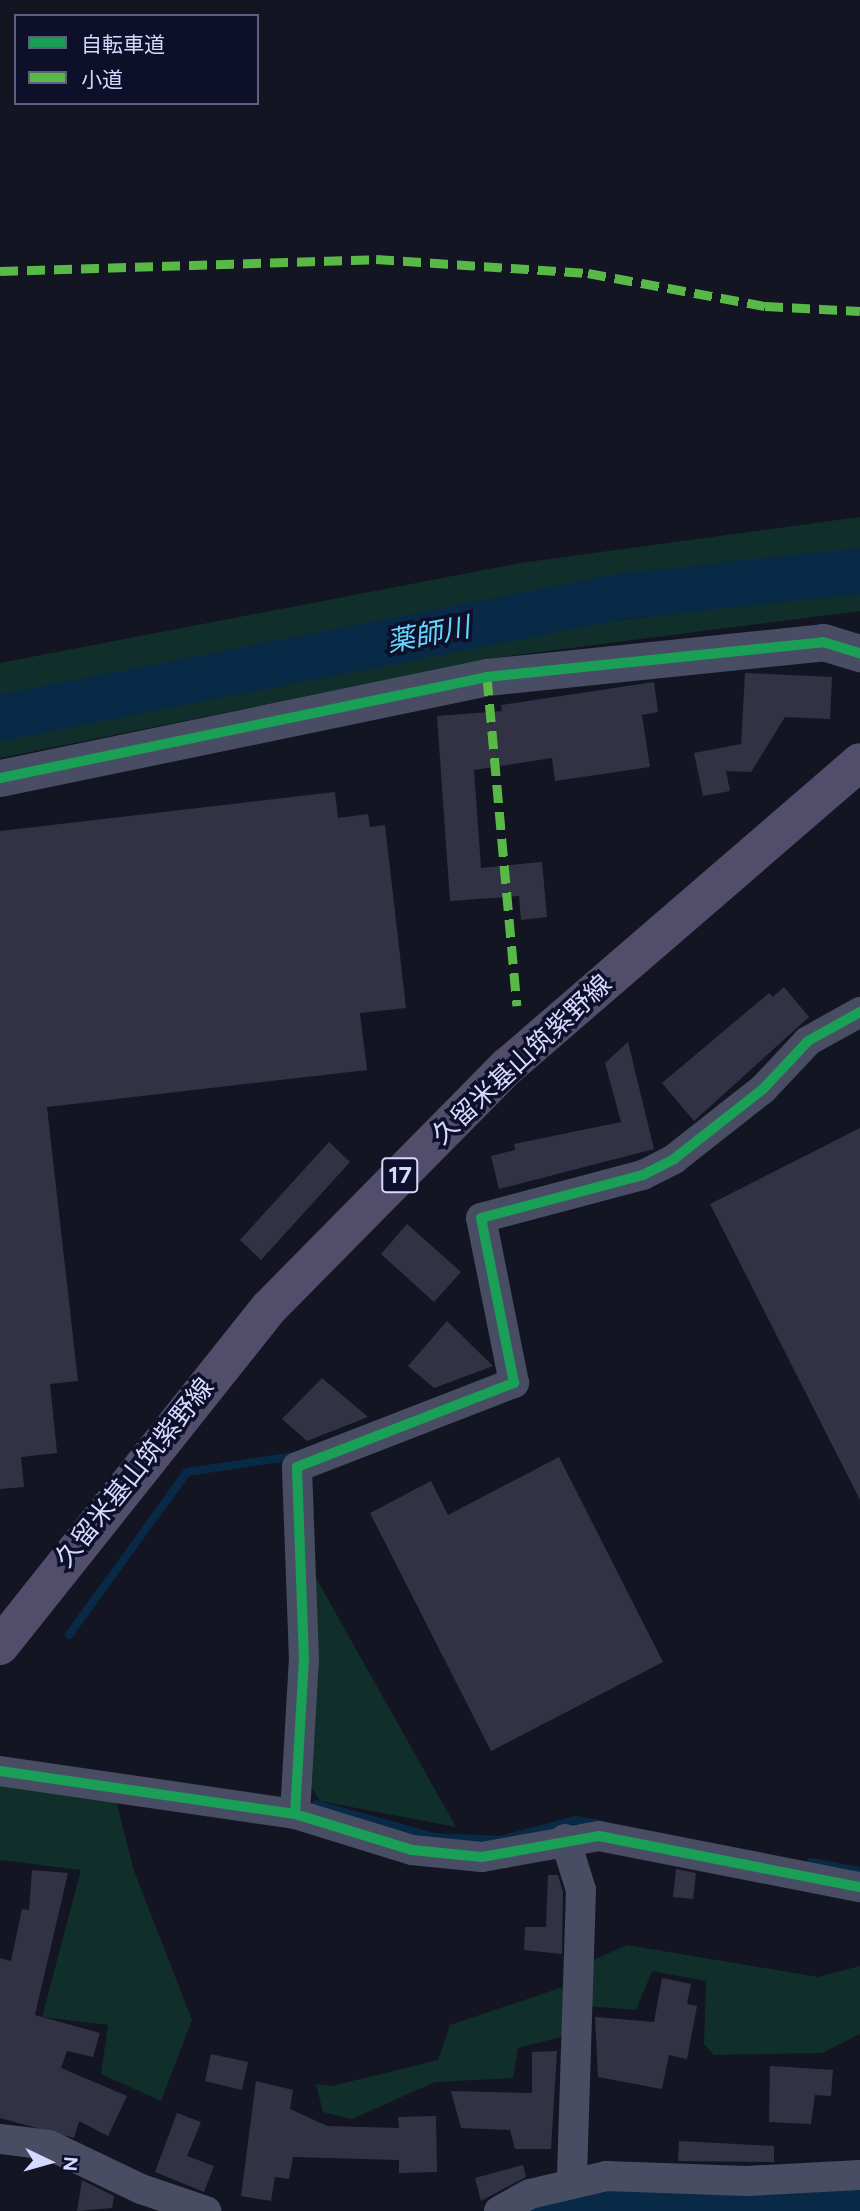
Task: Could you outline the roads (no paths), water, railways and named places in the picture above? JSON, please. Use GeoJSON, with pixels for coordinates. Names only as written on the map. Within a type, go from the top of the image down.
{"type":"FeatureCollection","features":[{"type":"Feature","properties":{"kind":"main road","name":"久留米基山筑紫野線"},"geometry":{"type":"LineString","coordinates":[[0,1646],[269,1308],[508,1066],[860,762]]}},
{"type":"Feature","properties":{"kind":"street"},"geometry":{"type":"LineString","coordinates":[[0,778],[487,677],[823,642],[860,653]]}},
{"type":"Feature","properties":{"kind":"street"},"geometry":{"type":"LineString","coordinates":[[295,1814],[304,1660],[297,1467],[514,1383],[481,1218],[643,1175],[674,1159],[763,1089],[808,1041],[860,1012]]}},
{"type":"Feature","properties":{"kind":"street"},"geometry":{"type":"LineString","coordinates":[[0,1771],[295,1814],[412,1850],[468,1856],[565,1839],[599,1836],[860,1887]]}},
{"type":"Feature","properties":{"kind":"street"},"geometry":{"type":"LineString","coordinates":[[565,1839],[581,1890],[572,2183]]}},
{"type":"Feature","properties":{"kind":"street"},"geometry":{"type":"LineString","coordinates":[[0,2139],[49,2145],[141,2189],[206,2211]]}},
{"type":"Feature","properties":{"kind":"street"},"geometry":{"type":"LineString","coordinates":[[499,2211],[572,2183],[606,2176],[747,2181],[860,2175]]}},
{"type":"Feature","properties":{"kind":"waterway","name":"薬師川"},"geometry":{"type":"LineString","coordinates":[[0,718],[623,596],[860,571]]}},
{"type":"Feature","properties":{"kind":"waterway"},"geometry":{"type":"LineString","coordinates":[[69,1635],[187,1472],[294,1456]]}},
{"type":"Feature","properties":{"kind":"waterway"},"geometry":{"type":"LineString","coordinates":[[316,1804],[434,1837],[500,1840],[576,1820],[598,1824]]}},
{"type":"Feature","properties":{"kind":"waterway"},"geometry":{"type":"LineString","coordinates":[[811,1862],[860,1871]]}},
{"type":"Feature","properties":{"kind":"waterway"},"geometry":{"type":"LineString","coordinates":[[550,2211],[625,2198],[860,2196]]}}]}
